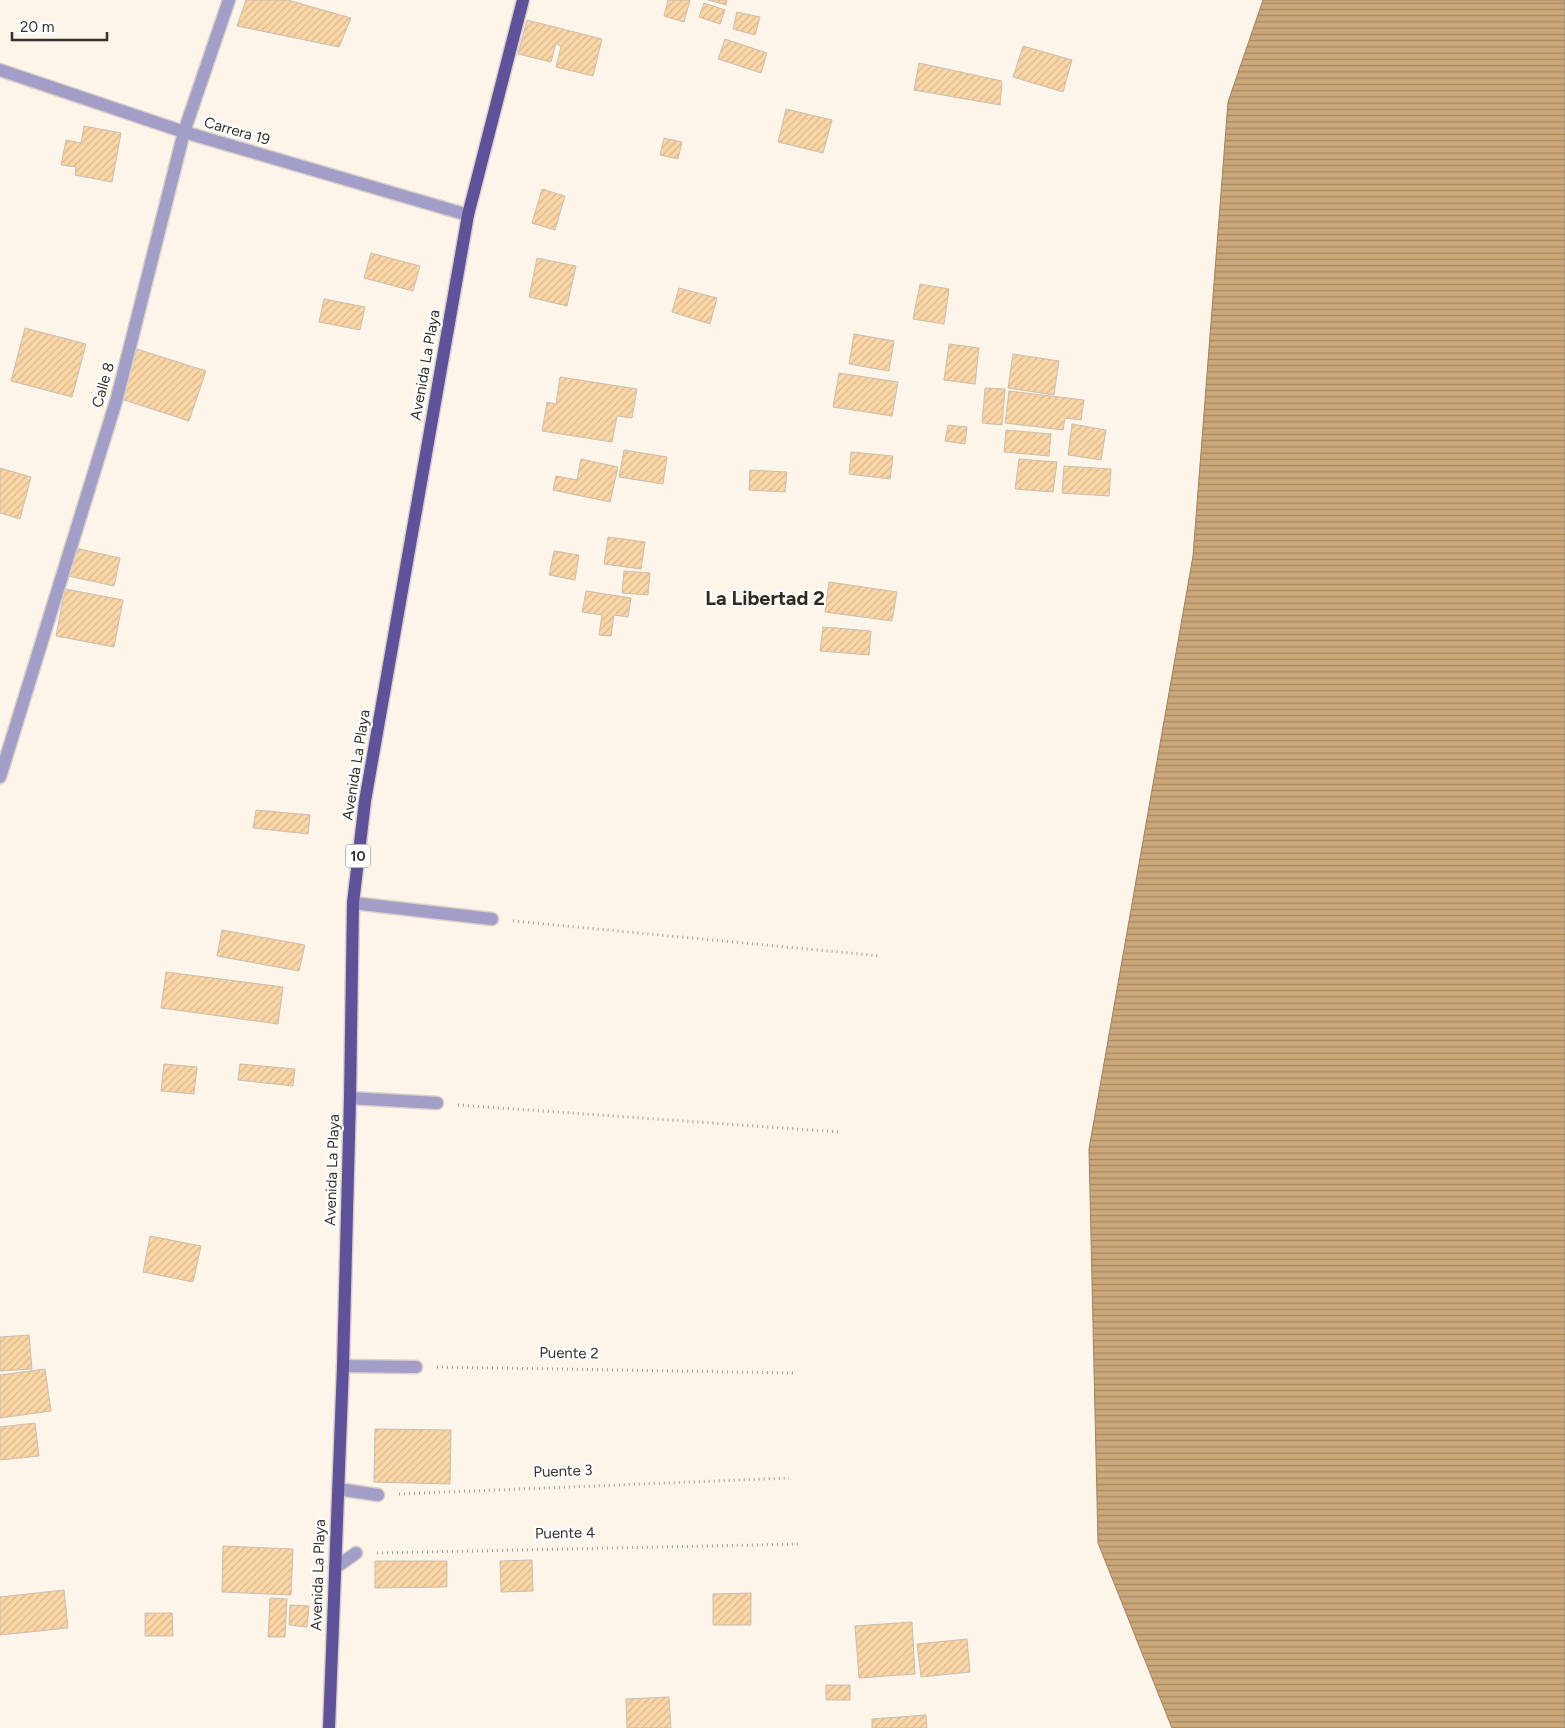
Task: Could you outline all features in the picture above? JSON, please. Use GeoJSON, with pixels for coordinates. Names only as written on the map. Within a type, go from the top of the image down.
{"type":"FeatureCollection","features":[{"type":"Feature","properties":{"kind":"main road","name":"Avenida La Playa"},"geometry":{"type":"LineString","coordinates":[[329,1728],[343,1366],[353,903],[365,801],[468,215],[523,0]]}},
{"type":"Feature","properties":{"kind":"street","name":"Calle 8"},"geometry":{"type":"LineString","coordinates":[[0,777],[117,398],[184,132],[229,0]]}},
{"type":"Feature","properties":{"kind":"street","name":"Carrera 19"},"geometry":{"type":"LineString","coordinates":[[0,70],[184,132],[468,215]]}},
{"type":"Feature","properties":{"kind":"street"},"geometry":{"type":"LineString","coordinates":[[353,903],[492,919]]}},
{"type":"Feature","properties":{"kind":"street"},"geometry":{"type":"LineString","coordinates":[[350,1098],[437,1103]]}},
{"type":"Feature","properties":{"kind":"street"},"geometry":{"type":"LineString","coordinates":[[343,1366],[416,1367]]}},
{"type":"Feature","properties":{"kind":"street"},"geometry":{"type":"LineString","coordinates":[[338,1489],[378,1495]]}},
{"type":"Feature","properties":{"kind":"street"},"geometry":{"type":"LineString","coordinates":[[335,1568],[356,1553]]}},
{"type":"Feature","properties":{"kind":"path"},"geometry":{"type":"LineString","coordinates":[[492,919],[881,956]]}},
{"type":"Feature","properties":{"kind":"path"},"geometry":{"type":"LineString","coordinates":[[437,1103],[840,1132]]}},
{"type":"Feature","properties":{"kind":"path","name":"Puente 2"},"geometry":{"type":"LineString","coordinates":[[416,1367],[794,1373]]}},
{"type":"Feature","properties":{"kind":"path","name":"Puente 3"},"geometry":{"type":"LineString","coordinates":[[378,1495],[789,1478]]}},
{"type":"Feature","properties":{"kind":"path","name":"Puente 4"},"geometry":{"type":"LineString","coordinates":[[356,1553],[801,1544]]}},
{"type":"Feature","properties":{"kind":"shaded area"},"geometry":{"type":"Polygon","coordinates":[[[1263,0],[1565,0],[1565,1728],[1172,1728],[1098,1543],[1089,1149],[1193,556],[1228,102],[1263,0]]]}},
{"type":"Feature","properties":{"kind":"building"},"geometry":{"type":"Polygon","coordinates":[[[246,0],[288,0],[351,18],[339,47],[237,26],[246,0]]]}},
{"type":"Feature","properties":{"kind":"building"},"geometry":{"type":"Polygon","coordinates":[[[668,0],[690,0],[684,22],[664,16],[668,0]]]}},
{"type":"Feature","properties":{"kind":"building"},"geometry":{"type":"Polygon","coordinates":[[[708,0],[727,0],[726,5],[708,0]]]}},
{"type":"Feature","properties":{"kind":"building"},"geometry":{"type":"Polygon","coordinates":[[[704,3],[725,10],[720,24],[699,17],[704,3]]]}},
{"type":"Feature","properties":{"kind":"building"},"geometry":{"type":"Polygon","coordinates":[[[737,12],[760,17],[755,35],[733,29],[737,12]]]}},
{"type":"Feature","properties":{"kind":"building"},"geometry":{"type":"Polygon","coordinates":[[[527,20],[602,39],[593,76],[556,67],[561,47],[556,43],[551,62],[518,54],[527,20]]]}},
{"type":"Feature","properties":{"kind":"building"},"geometry":{"type":"Polygon","coordinates":[[[725,39],[767,53],[761,73],[718,59],[725,39]]]}},
{"type":"Feature","properties":{"kind":"building"},"geometry":{"type":"Polygon","coordinates":[[[1023,46],[1072,60],[1063,92],[1013,77],[1023,46]]]}},
{"type":"Feature","properties":{"kind":"building"},"geometry":{"type":"Polygon","coordinates":[[[919,63],[1002,81],[1000,105],[914,90],[919,63]]]}},
{"type":"Feature","properties":{"kind":"building"},"geometry":{"type":"Polygon","coordinates":[[[786,109],[832,120],[823,153],[778,142],[786,109]]]}},
{"type":"Feature","properties":{"kind":"building"},"geometry":{"type":"Polygon","coordinates":[[[84,126],[121,133],[112,182],[75,175],[76,167],[61,165],[66,140],[81,143],[84,126]]]}},
{"type":"Feature","properties":{"kind":"building"},"geometry":{"type":"Polygon","coordinates":[[[664,138],[682,142],[678,159],[660,155],[664,138]]]}},
{"type":"Feature","properties":{"kind":"building"},"geometry":{"type":"Polygon","coordinates":[[[542,189],[565,196],[555,230],[532,223],[542,189]]]}},
{"type":"Feature","properties":{"kind":"building"},"geometry":{"type":"Polygon","coordinates":[[[371,253],[420,266],[413,291],[364,278],[371,253]]]}},
{"type":"Feature","properties":{"kind":"building"},"geometry":{"type":"Polygon","coordinates":[[[537,258],[576,266],[567,306],[529,297],[537,258]]]}},
{"type":"Feature","properties":{"kind":"building"},"geometry":{"type":"Polygon","coordinates":[[[920,284],[949,289],[944,324],[913,319],[920,284]]]}},
{"type":"Feature","properties":{"kind":"building"},"geometry":{"type":"Polygon","coordinates":[[[679,288],[717,298],[710,324],[672,312],[679,288]]]}},
{"type":"Feature","properties":{"kind":"building"},"geometry":{"type":"Polygon","coordinates":[[[324,299],[365,307],[360,330],[319,322],[324,299]]]}},
{"type":"Feature","properties":{"kind":"building"},"geometry":{"type":"Polygon","coordinates":[[[25,328],[86,344],[72,397],[11,381],[25,328]]]}},
{"type":"Feature","properties":{"kind":"building"},"geometry":{"type":"Polygon","coordinates":[[[854,334],[894,341],[889,371],[849,364],[854,334]]]}},
{"type":"Feature","properties":{"kind":"building"},"geometry":{"type":"Polygon","coordinates":[[[949,344],[979,348],[975,384],[944,380],[949,344]]]}},
{"type":"Feature","properties":{"kind":"building"},"geometry":{"type":"Polygon","coordinates":[[[137,349],[206,371],[189,421],[121,399],[137,349]]]}},
{"type":"Feature","properties":{"kind":"building"},"geometry":{"type":"Polygon","coordinates":[[[1013,354],[1059,361],[1054,395],[1008,388],[1013,354]]]}},
{"type":"Feature","properties":{"kind":"building"},"geometry":{"type":"Polygon","coordinates":[[[839,373],[898,382],[892,416],[833,407],[839,373]]]}},
{"type":"Feature","properties":{"kind":"building"},"geometry":{"type":"Polygon","coordinates":[[[560,377],[637,389],[632,418],[617,416],[612,442],[542,431],[547,402],[556,404],[560,377]]]}},
{"type":"Feature","properties":{"kind":"building"},"geometry":{"type":"Polygon","coordinates":[[[985,388],[1005,389],[1002,425],[982,423],[985,388]]]}},
{"type":"Feature","properties":{"kind":"building"},"geometry":{"type":"Polygon","coordinates":[[[1009,391],[1084,400],[1081,420],[1065,418],[1063,430],[1005,423],[1009,391]]]}},
{"type":"Feature","properties":{"kind":"building"},"geometry":{"type":"Polygon","coordinates":[[[1072,424],[1106,430],[1101,460],[1068,455],[1072,424]]]}},
{"type":"Feature","properties":{"kind":"building"},"geometry":{"type":"Polygon","coordinates":[[[948,425],[967,427],[965,444],[945,441],[948,425]]]}},
{"type":"Feature","properties":{"kind":"building"},"geometry":{"type":"Polygon","coordinates":[[[1006,430],[1051,434],[1049,456],[1004,452],[1006,430]]]}},
{"type":"Feature","properties":{"kind":"building"},"geometry":{"type":"Polygon","coordinates":[[[624,450],[667,457],[663,484],[619,477],[624,450]]]}},
{"type":"Feature","properties":{"kind":"building"},"geometry":{"type":"Polygon","coordinates":[[[851,452],[893,456],[890,479],[849,474],[851,452]]]}},
{"type":"Feature","properties":{"kind":"building"},"geometry":{"type":"Polygon","coordinates":[[[581,459],[618,467],[610,502],[553,490],[556,476],[577,480],[581,459]]]}},
{"type":"Feature","properties":{"kind":"building"},"geometry":{"type":"Polygon","coordinates":[[[1019,459],[1057,462],[1053,492],[1015,489],[1019,459]]]}},
{"type":"Feature","properties":{"kind":"building"},"geometry":{"type":"Polygon","coordinates":[[[1064,466],[1111,469],[1109,496],[1062,493],[1064,466]]]}},
{"type":"Feature","properties":{"kind":"building"},"geometry":{"type":"Polygon","coordinates":[[[0,468],[31,477],[20,519],[0,513],[0,468]]]}},
{"type":"Feature","properties":{"kind":"building"},"geometry":{"type":"Polygon","coordinates":[[[750,470],[787,472],[785,492],[749,490],[750,470]]]}},
{"type":"Feature","properties":{"kind":"building"},"geometry":{"type":"Polygon","coordinates":[[[608,537],[645,542],[641,569],[604,564],[608,537]]]}},
{"type":"Feature","properties":{"kind":"building"},"geometry":{"type":"Polygon","coordinates":[[[75,548],[120,558],[114,586],[68,576],[75,548]]]}},
{"type":"Feature","properties":{"kind":"building"},"geometry":{"type":"Polygon","coordinates":[[[554,551],[579,555],[575,580],[549,575],[554,551]]]}},
{"type":"Feature","properties":{"kind":"building"},"geometry":{"type":"Polygon","coordinates":[[[624,571],[650,573],[648,595],[622,593],[624,571]]]}},
{"type":"Feature","properties":{"kind":"building"},"geometry":{"type":"Polygon","coordinates":[[[829,582],[897,592],[892,621],[825,612],[829,582]]]}},
{"type":"Feature","properties":{"kind":"building"},"geometry":{"type":"Polygon","coordinates":[[[65,589],[123,600],[114,647],[56,636],[65,589]]]}},
{"type":"Feature","properties":{"kind":"building"},"geometry":{"type":"Polygon","coordinates":[[[586,591],[631,598],[628,617],[614,615],[611,636],[599,635],[602,615],[582,612],[586,591]]]}},
{"type":"Feature","properties":{"kind":"building"},"geometry":{"type":"Polygon","coordinates":[[[823,627],[871,631],[869,655],[820,651],[823,627]]]}},
{"type":"Feature","properties":{"kind":"building"},"geometry":{"type":"Polygon","coordinates":[[[256,810],[310,815],[308,834],[253,828],[256,810]]]}},
{"type":"Feature","properties":{"kind":"building"},"geometry":{"type":"Polygon","coordinates":[[[222,930],[305,945],[299,971],[217,956],[222,930]]]}},
{"type":"Feature","properties":{"kind":"building"},"geometry":{"type":"Polygon","coordinates":[[[166,972],[283,987],[278,1024],[161,1008],[166,972]]]}},
{"type":"Feature","properties":{"kind":"building"},"geometry":{"type":"Polygon","coordinates":[[[164,1064],[197,1067],[194,1094],[161,1091],[164,1064]]]}},
{"type":"Feature","properties":{"kind":"building"},"geometry":{"type":"Polygon","coordinates":[[[240,1064],[295,1069],[293,1086],[238,1080],[240,1064]]]}},
{"type":"Feature","properties":{"kind":"building"},"geometry":{"type":"Polygon","coordinates":[[[150,1236],[201,1246],[193,1282],[143,1272],[150,1236]]]}},
{"type":"Feature","properties":{"kind":"building"},"geometry":{"type":"Polygon","coordinates":[[[29,1335],[32,1369],[0,1371],[0,1337],[29,1335]]]}},
{"type":"Feature","properties":{"kind":"building"},"geometry":{"type":"Polygon","coordinates":[[[45,1369],[51,1411],[0,1418],[0,1375],[45,1369]]]}},
{"type":"Feature","properties":{"kind":"building"},"geometry":{"type":"Polygon","coordinates":[[[35,1423],[39,1456],[0,1460],[0,1427],[35,1423]]]}},
{"type":"Feature","properties":{"kind":"building"},"geometry":{"type":"Polygon","coordinates":[[[375,1429],[451,1430],[450,1484],[374,1482],[375,1429]]]}},
{"type":"Feature","properties":{"kind":"building"},"geometry":{"type":"Polygon","coordinates":[[[223,1546],[293,1549],[291,1595],[222,1592],[223,1546]]]}},
{"type":"Feature","properties":{"kind":"building"},"geometry":{"type":"Polygon","coordinates":[[[532,1560],[533,1591],[501,1592],[500,1561],[532,1560]]]}},
{"type":"Feature","properties":{"kind":"building"},"geometry":{"type":"Polygon","coordinates":[[[375,1561],[447,1561],[447,1587],[375,1588],[375,1561]]]}},
{"type":"Feature","properties":{"kind":"building"},"geometry":{"type":"Polygon","coordinates":[[[64,1590],[68,1628],[0,1635],[0,1597],[64,1590]]]}},
{"type":"Feature","properties":{"kind":"building"},"geometry":{"type":"Polygon","coordinates":[[[751,1593],[751,1625],[713,1625],[713,1594],[751,1593]]]}},
{"type":"Feature","properties":{"kind":"building"},"geometry":{"type":"Polygon","coordinates":[[[270,1598],[287,1599],[285,1637],[268,1637],[270,1598]]]}},
{"type":"Feature","properties":{"kind":"building"},"geometry":{"type":"Polygon","coordinates":[[[290,1605],[309,1606],[307,1627],[289,1625],[290,1605]]]}},
{"type":"Feature","properties":{"kind":"building"},"geometry":{"type":"Polygon","coordinates":[[[145,1613],[172,1613],[173,1636],[145,1636],[145,1613]]]}},
{"type":"Feature","properties":{"kind":"building"},"geometry":{"type":"Polygon","coordinates":[[[912,1622],[915,1674],[859,1678],[855,1626],[912,1622]]]}},
{"type":"Feature","properties":{"kind":"building"},"geometry":{"type":"Polygon","coordinates":[[[967,1639],[970,1672],[921,1677],[917,1644],[967,1639]]]}},
{"type":"Feature","properties":{"kind":"building"},"geometry":{"type":"Polygon","coordinates":[[[826,1685],[850,1685],[850,1700],[826,1700],[826,1685]]]}},
{"type":"Feature","properties":{"kind":"building"},"geometry":{"type":"Polygon","coordinates":[[[669,1697],[671,1728],[627,1728],[626,1699],[669,1697]]]}},
{"type":"Feature","properties":{"kind":"building"},"geometry":{"type":"Polygon","coordinates":[[[926,1715],[927,1728],[872,1728],[872,1719],[926,1715]]]}},
{"type":"Feature","properties":{"kind":"district","name":"La Libertad 2"},"geometry":{"type":"Point","coordinates":[765,598]}}]}
